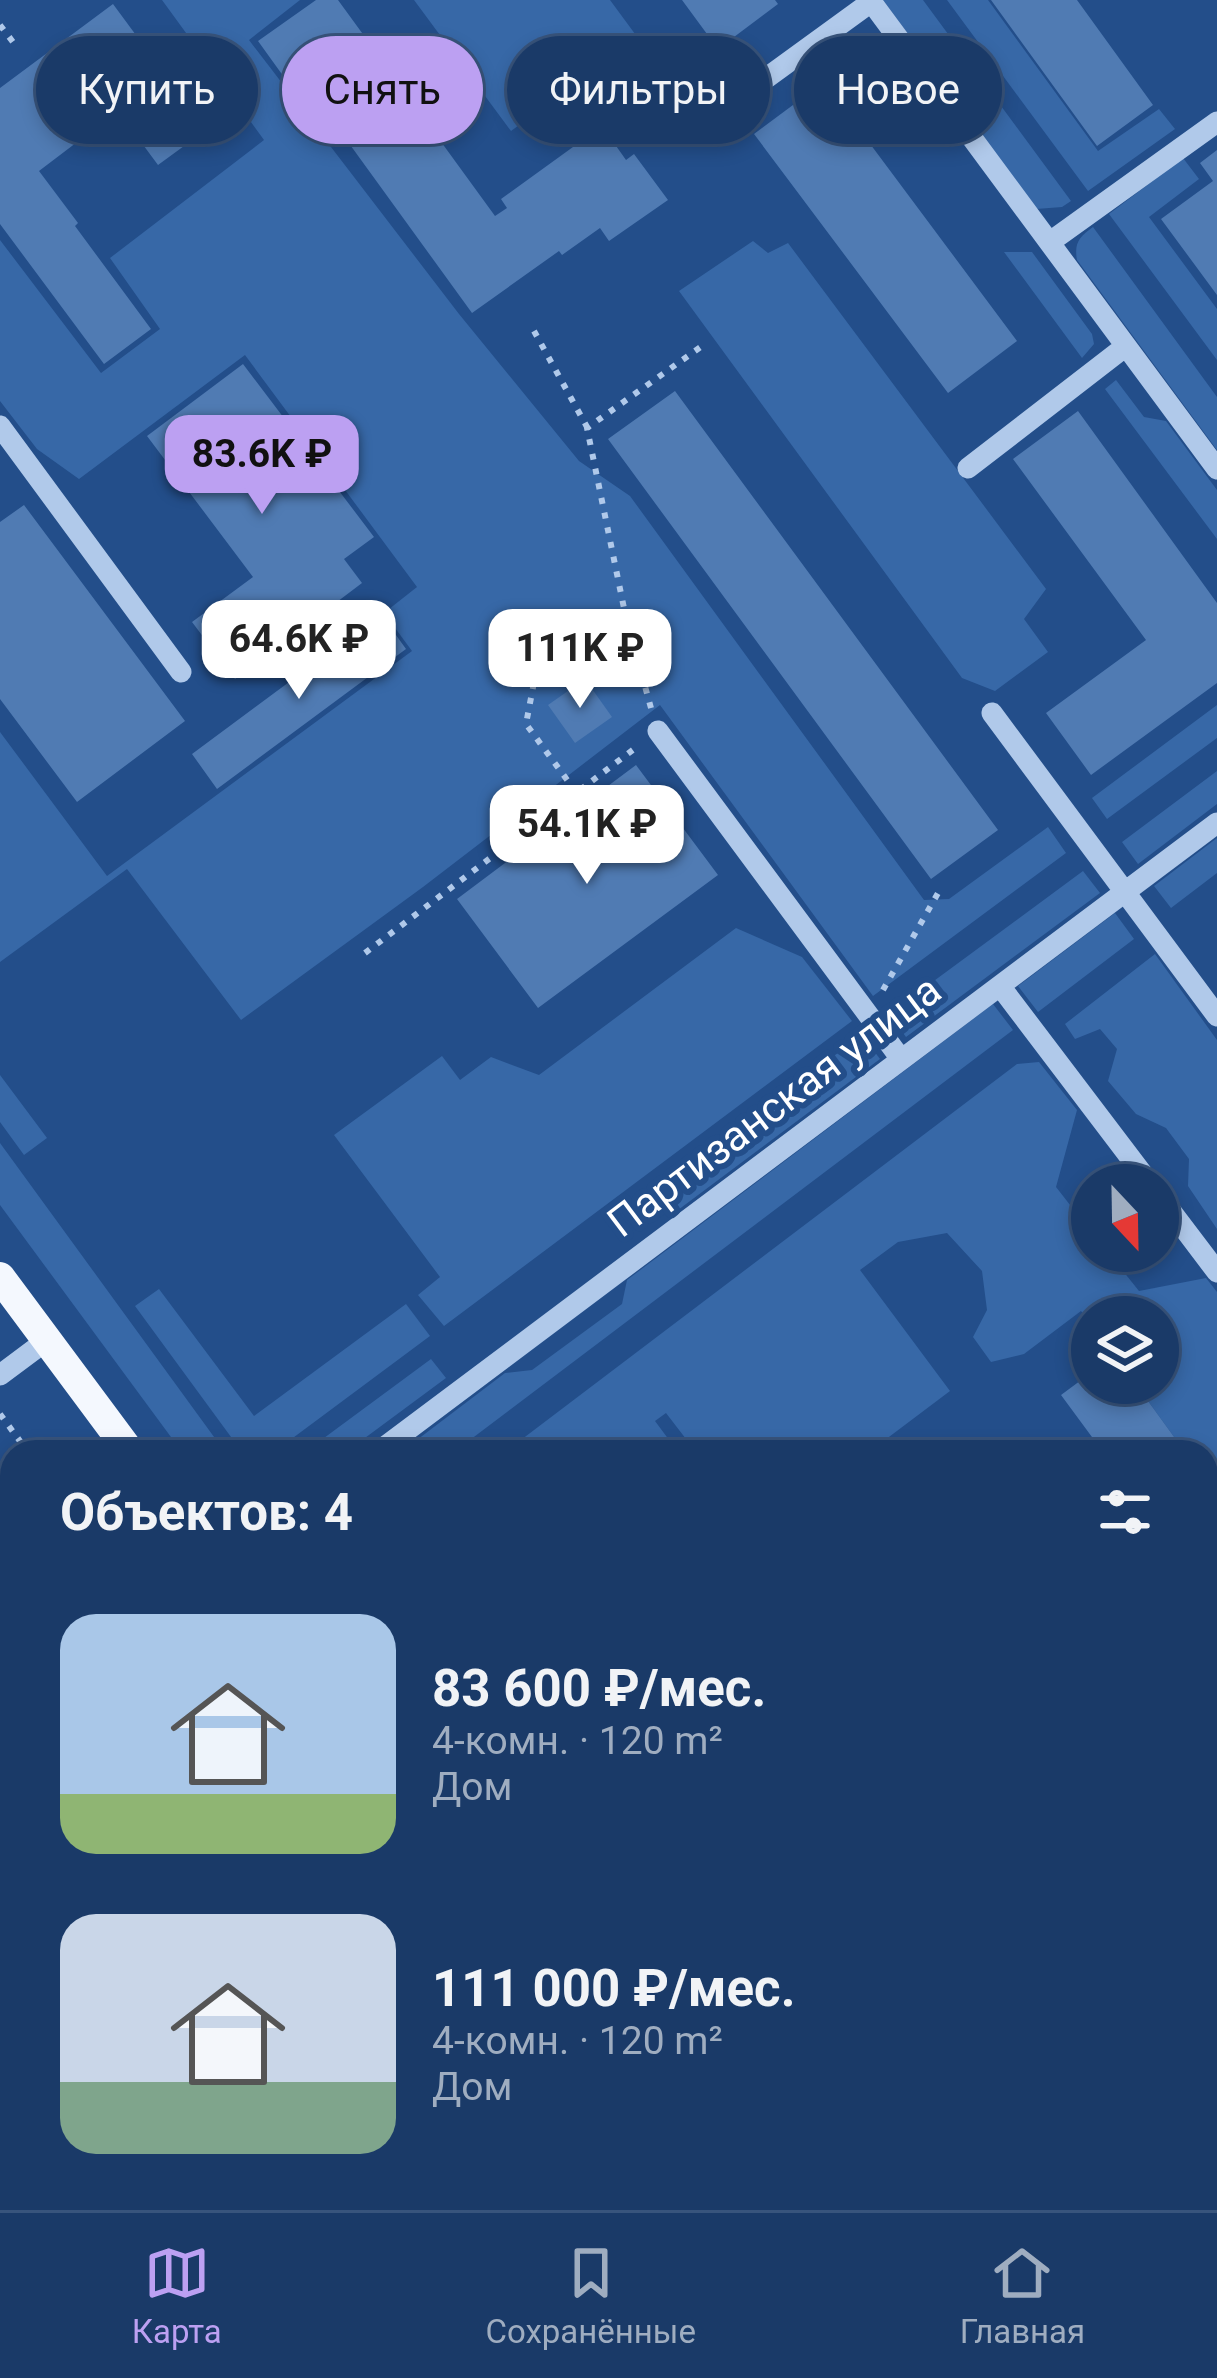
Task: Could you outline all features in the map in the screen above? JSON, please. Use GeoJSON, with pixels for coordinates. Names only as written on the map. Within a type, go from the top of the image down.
{"type":"FeatureCollection","features":[{"type":"Feature","properties":{"kind":"main road"},"geometry":{"type":"LineString","coordinates":[[0,1276],[121,1440]]}},
{"type":"Feature","properties":{"kind":"street"},"geometry":{"type":"LineString","coordinates":[[770,75],[870,1],[1217,469]]}},
{"type":"Feature","properties":{"kind":"street"},"geometry":{"type":"LineString","coordinates":[[1049,242],[1217,122]]}},
{"type":"Feature","properties":{"kind":"street"},"geometry":{"type":"LineString","coordinates":[[968,468],[1126,346]]}},
{"type":"Feature","properties":{"kind":"street"},"geometry":{"type":"LineString","coordinates":[[0,426],[181,672]]}},
{"type":"Feature","properties":{"kind":"street"},"geometry":{"type":"LineString","coordinates":[[992,712],[1217,1016]]}},
{"type":"Feature","properties":{"kind":"street"},"geometry":{"type":"LineString","coordinates":[[658,731],[902,1059]]}},
{"type":"Feature","properties":{"kind":"street","name":"Партизанская улица"},"geometry":{"type":"LineString","coordinates":[[394,1440],[1217,823]]}},
{"type":"Feature","properties":{"kind":"street"},"geometry":{"type":"LineString","coordinates":[[1000,986],[1135,1164]]}},
{"type":"Feature","properties":{"kind":"street"},"geometry":{"type":"LineString","coordinates":[[1179,1222],[1217,1272]]}},
{"type":"Feature","properties":{"kind":"street"},"geometry":{"type":"LineString","coordinates":[[0,1375],[47,1340]]}},
{"type":"Feature","properties":{"kind":"path"},"geometry":{"type":"LineString","coordinates":[[0,25],[16,46]]}},
{"type":"Feature","properties":{"kind":"path"},"geometry":{"type":"LineString","coordinates":[[364,953],[658,731],[626,618],[587,428],[534,331]]}},
{"type":"Feature","properties":{"kind":"path"},"geometry":{"type":"LineString","coordinates":[[587,428],[702,346]]}},
{"type":"Feature","properties":{"kind":"path"},"geometry":{"type":"LineString","coordinates":[[576,792],[526,724],[535,677],[626,618]]}},
{"type":"Feature","properties":{"kind":"path"},"geometry":{"type":"LineString","coordinates":[[869,1015],[938,893]]}},
{"type":"Feature","properties":{"kind":"path"},"geometry":{"type":"LineString","coordinates":[[0,1414],[19,1440]]}},
{"type":"Feature","properties":{"kind":"shaded area"},"geometry":{"type":"Polygon","coordinates":[[[162,0],[300,0],[254,36],[188,36],[162,0]]]}},
{"type":"Feature","properties":{"kind":"shaded area"},"geometry":{"type":"Polygon","coordinates":[[[414,0],[610,0],[637,36],[507,36],[507,126],[483,93],[483,36],[441,36],[414,0]]]}},
{"type":"Feature","properties":{"kind":"shaded area"},"geometry":{"type":"Polygon","coordinates":[[[883,0],[923,0],[950,36],[909,36],[883,0]]]}},
{"type":"Feature","properties":{"kind":"shaded area"},"geometry":{"type":"Polygon","coordinates":[[[947,0],[988,0],[1098,151],[1159,109],[1175,129],[1088,191],[1002,75],[1002,36],[974,36],[947,0]]]}},
{"type":"Feature","properties":{"kind":"shaded area"},"geometry":{"type":"Polygon","coordinates":[[[258,52],[282,83],[282,144],[329,144],[579,461],[630,496],[924,900],[949,899],[1048,827],[1066,853],[873,996],[660,705],[241,1020],[127,869],[0,962],[0,732],[107,876],[412,651],[384,613],[417,587],[245,355],[79,479],[37,449],[0,401],[0,240],[101,373],[160,329],[110,258],[264,140],[258,132],[258,52]]]}},
{"type":"Feature","properties":{"kind":"shaded area"},"geometry":{"type":"Polygon","coordinates":[[[1002,107],[1071,201],[1062,207],[1036,209],[988,144],[1002,144],[1002,107]]]}},
{"type":"Feature","properties":{"kind":"shaded area"},"geometry":{"type":"Polygon","coordinates":[[[1183,158],[1199,179],[1149,217],[1217,309],[1217,360],[1109,214],[1183,158]]]}},
{"type":"Feature","properties":{"kind":"shaded area"},"geometry":{"type":"Polygon","coordinates":[[[1093,227],[1217,397],[1217,450],[1077,260],[1079,241],[1093,227]]]}},
{"type":"Feature","properties":{"kind":"shaded area"},"geometry":{"type":"Polygon","coordinates":[[[753,241],[768,253],[788,243],[1046,589],[1024,619],[1048,652],[995,691],[962,678],[679,291],[753,241]]]}},
{"type":"Feature","properties":{"kind":"shaded area"},"geometry":{"type":"Polygon","coordinates":[[[1004,252],[1032,252],[1092,334],[1094,344],[1082,358],[1004,252]]]}},
{"type":"Feature","properties":{"kind":"shaded area"},"geometry":{"type":"Polygon","coordinates":[[[1116,380],[1144,417],[1166,421],[1217,490],[1217,539],[1105,389],[1116,380]]]}},
{"type":"Feature","properties":{"kind":"shaded area"},"geometry":{"type":"Polygon","coordinates":[[[1217,705],[1217,738],[1107,819],[1092,798],[1217,705]]]}},
{"type":"Feature","properties":{"kind":"shaded area"},"geometry":{"type":"Polygon","coordinates":[[[1217,771],[1217,804],[1138,864],[1122,842],[1217,771]]]}},
{"type":"Feature","properties":{"kind":"shaded area"},"geometry":{"type":"Polygon","coordinates":[[[1217,838],[1217,873],[1171,908],[1154,886],[1217,838]]]}},
{"type":"Feature","properties":{"kind":"shaded area"},"geometry":{"type":"Polygon","coordinates":[[[1083,871],[1100,893],[906,1037],[889,1014],[1083,871]]]}},
{"type":"Feature","properties":{"kind":"shaded area"},"geometry":{"type":"Polygon","coordinates":[[[1115,913],[1134,939],[1038,1012],[1018,986],[1115,913]]]}},
{"type":"Feature","properties":{"kind":"shaded area"},"geometry":{"type":"Polygon","coordinates":[[[736,928],[802,957],[852,1021],[444,1326],[418,1295],[440,1277],[334,1135],[442,1056],[460,1080],[491,1057],[539,1075],[736,928]]]}},
{"type":"Feature","properties":{"kind":"shaded area"},"geometry":{"type":"Polygon","coordinates":[[[1155,954],[1217,1040],[1217,1229],[1188,1186],[1189,1159],[1166,1128],[1136,1114],[1108,1081],[1117,1049],[1100,1029],[1075,1039],[1065,1024],[1155,954]]]}},
{"type":"Feature","properties":{"kind":"shaded area"},"geometry":{"type":"Polygon","coordinates":[[[993,1004],[1013,1030],[470,1440],[417,1440],[505,1373],[532,1370],[622,1304],[627,1280],[993,1004]]]}},
{"type":"Feature","properties":{"kind":"shaded area"},"geometry":{"type":"Polygon","coordinates":[[[862,1035],[880,1059],[674,1213],[655,1189],[862,1035]]]}},
{"type":"Feature","properties":{"kind":"shaded area"},"geometry":{"type":"Polygon","coordinates":[[[1039,1062],[1077,1110],[1056,1187],[1071,1206],[1071,1272],[1124,1272],[1139,1291],[1206,1278],[1217,1292],[1217,1440],[1176,1440],[1150,1404],[1179,1404],[1179,1296],[1071,1296],[1071,1319],[1024,1354],[991,1362],[973,1337],[987,1310],[982,1271],[947,1233],[898,1242],[860,1270],[950,1391],[885,1440],[687,1440],[666,1413],[655,1421],[669,1440],[521,1440],[1017,1064],[1039,1062]]]}},
{"type":"Feature","properties":{"kind":"shaded area"},"geometry":{"type":"Polygon","coordinates":[[[0,1075],[47,1138],[24,1155],[0,1122],[0,1075]]]}},
{"type":"Feature","properties":{"kind":"shaded area"},"geometry":{"type":"Polygon","coordinates":[[[0,1143],[216,1440],[173,1440],[0,1205],[0,1143]]]}},
{"type":"Feature","properties":{"kind":"shaded area"},"geometry":{"type":"Polygon","coordinates":[[[159,1289],[254,1416],[406,1304],[430,1336],[290,1440],[233,1440],[135,1306],[159,1289]]]}},
{"type":"Feature","properties":{"kind":"shaded area"},"geometry":{"type":"Polygon","coordinates":[[[431,1359],[446,1378],[362,1440],[321,1440],[431,1359]]]}},
{"type":"Feature","properties":{"kind":"building"},"geometry":{"type":"Polygon","coordinates":[[[316,0],[338,0],[364,36],[282,36],[282,74],[258,41],[316,0]]]}},
{"type":"Feature","properties":{"kind":"building"},"geometry":{"type":"Polygon","coordinates":[[[682,0],[775,0],[778,4],[735,36],[708,36],[682,0]]]}},
{"type":"Feature","properties":{"kind":"building"},"geometry":{"type":"Polygon","coordinates":[[[991,0],[1077,0],[1153,105],[1097,146],[991,0]]]}},
{"type":"Feature","properties":{"kind":"building"},"geometry":{"type":"Polygon","coordinates":[[[113,4],[137,36],[70,36],[113,4]]]}},
{"type":"Feature","properties":{"kind":"building"},"geometry":{"type":"Polygon","coordinates":[[[36,61],[36,144],[75,144],[39,171],[151,329],[104,364],[0,224],[0,88],[36,61]]]}},
{"type":"Feature","properties":{"kind":"building"},"geometry":{"type":"Polygon","coordinates":[[[794,104],[794,144],[870,144],[1017,341],[948,393],[761,144],[770,144],[770,122],[794,104]]]}},
{"type":"Feature","properties":{"kind":"building"},"geometry":{"type":"Polygon","coordinates":[[[142,144],[187,144],[158,165],[142,144]]]}},
{"type":"Feature","properties":{"kind":"building"},"geometry":{"type":"Polygon","coordinates":[[[349,144],[443,144],[495,216],[507,208],[501,199],[577,144],[615,144],[626,160],[634,154],[668,200],[609,241],[600,228],[562,255],[559,251],[472,313],[349,144]]]}},
{"type":"Feature","properties":{"kind":"building"},"geometry":{"type":"Polygon","coordinates":[[[1217,150],[1217,295],[1161,219],[1213,181],[1200,163],[1217,150]]]}},
{"type":"Feature","properties":{"kind":"building"},"geometry":{"type":"Polygon","coordinates":[[[243,364],[374,537],[344,559],[362,583],[235,679],[192,622],[253,577],[147,436],[243,364]]]}},
{"type":"Feature","properties":{"kind":"building"},"geometry":{"type":"Polygon","coordinates":[[[675,391],[998,830],[931,879],[608,439],[675,391]]]}},
{"type":"Feature","properties":{"kind":"building"},"geometry":{"type":"Polygon","coordinates":[[[1078,411],[1217,603],[1217,683],[1091,775],[1046,713],[1146,640],[1013,459],[1078,411]]]}},
{"type":"Feature","properties":{"kind":"building"},"geometry":{"type":"Polygon","coordinates":[[[24,505],[185,721],[77,802],[0,699],[0,522],[24,505]]]}},
{"type":"Feature","properties":{"kind":"building"},"geometry":{"type":"Polygon","coordinates":[[[381,614],[406,649],[217,789],[192,754],[381,614]]]}},
{"type":"Feature","properties":{"kind":"building"},"geometry":{"type":"Polygon","coordinates":[[[585,679],[612,717],[575,743],[548,705],[585,679]]]}},
{"type":"Feature","properties":{"kind":"building"},"geometry":{"type":"Polygon","coordinates":[[[636,765],[718,875],[538,1008],[457,899],[636,765]]]}},
{"type":"Feature","properties":{"kind":"building"},"geometry":{"type":"Polygon","coordinates":[[[1071,1388],[1071,1404],[1150,1404],[1176,1440],[1094,1440],[1061,1395],[1071,1388]]]}}]}
